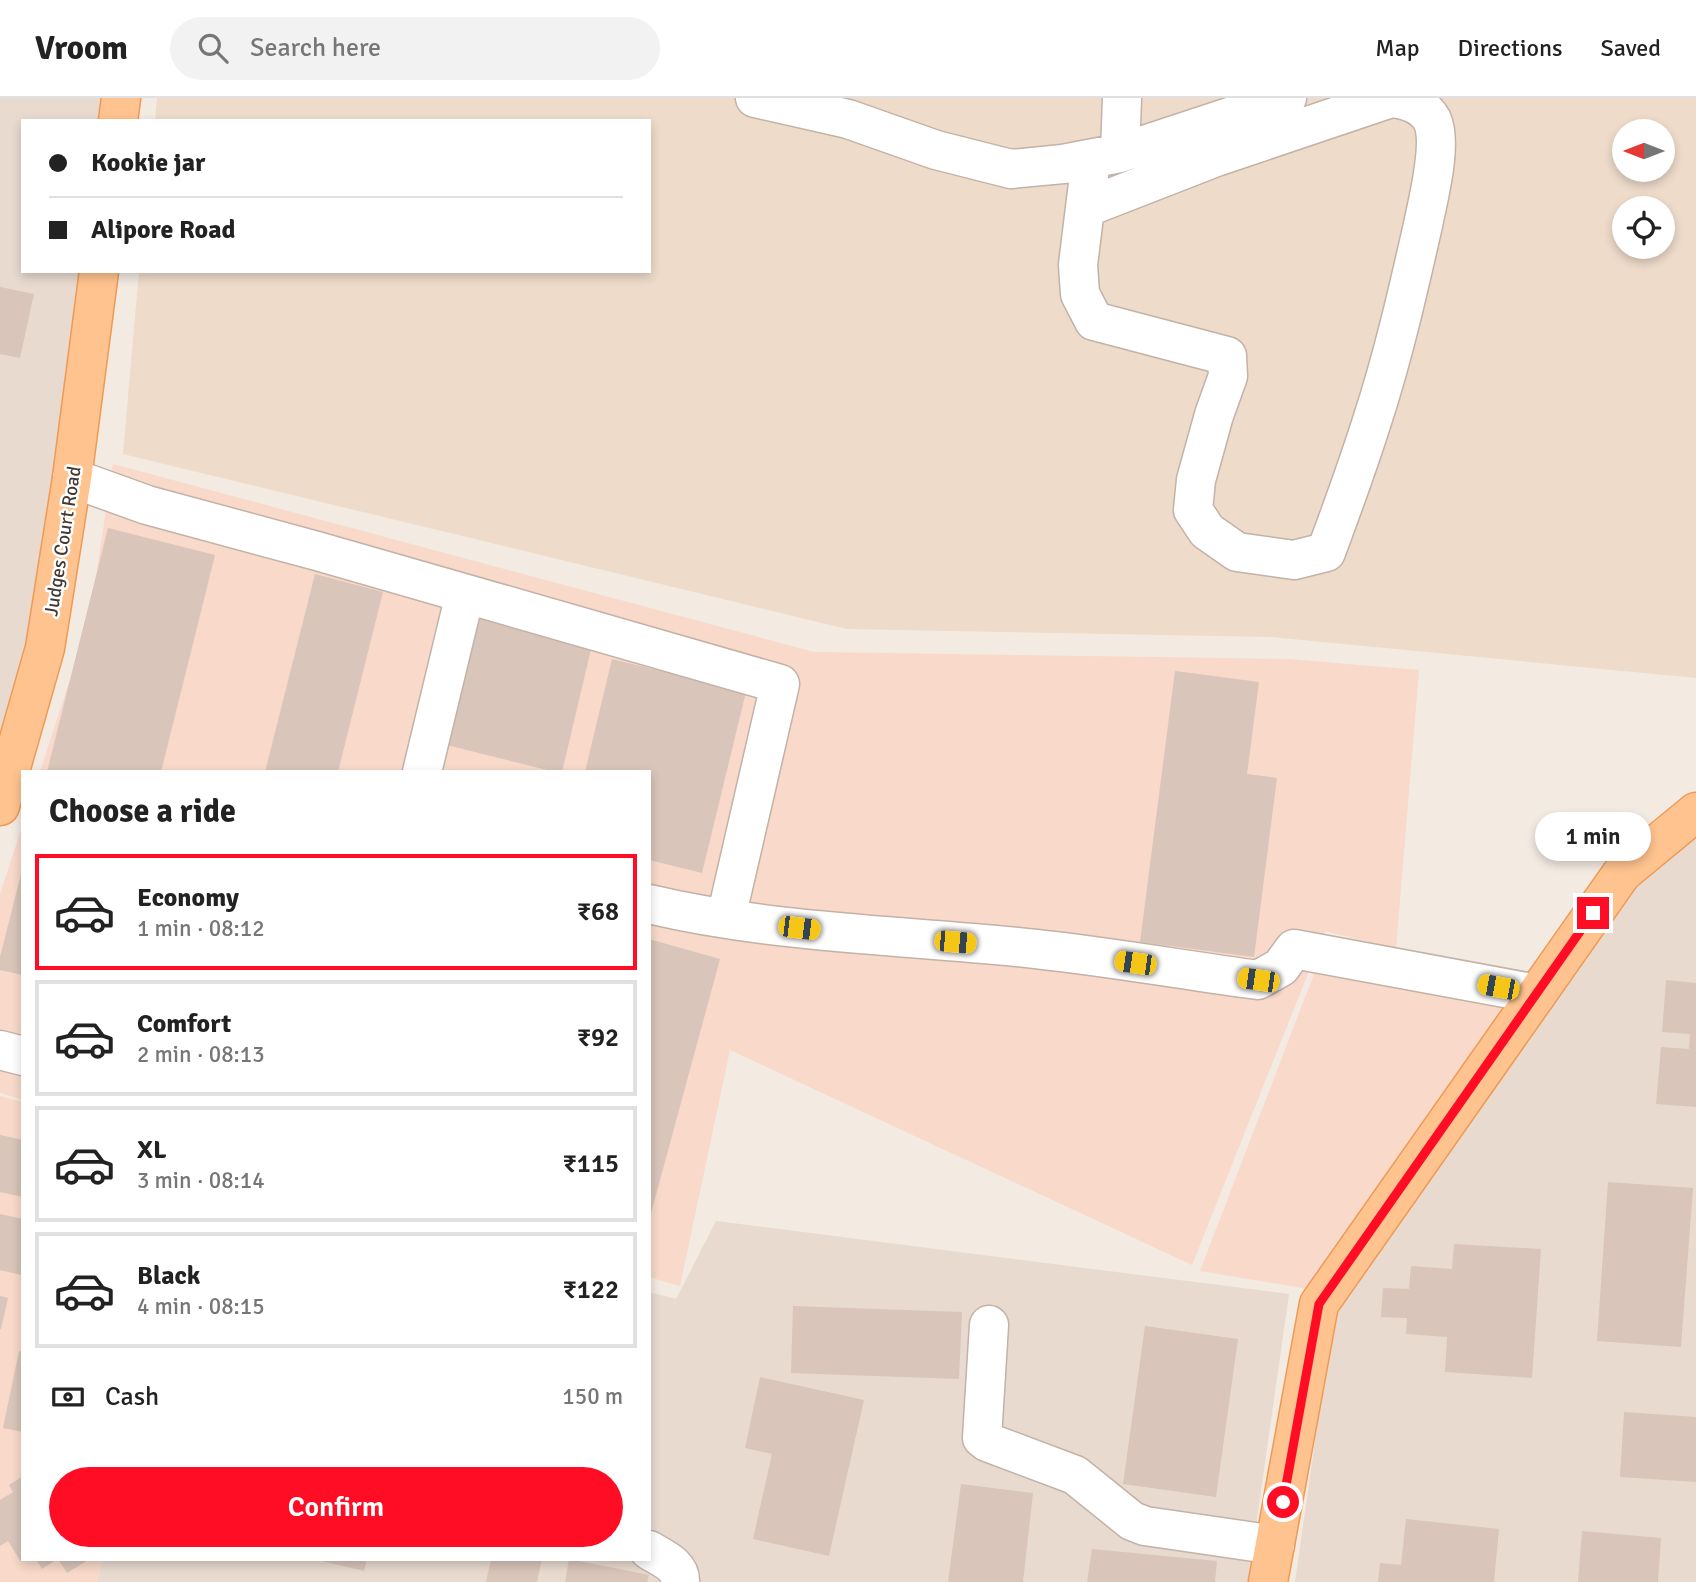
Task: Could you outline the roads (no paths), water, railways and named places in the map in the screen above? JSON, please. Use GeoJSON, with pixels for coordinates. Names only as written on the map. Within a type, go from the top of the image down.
{"type":"FeatureCollection","features":[{"type":"Feature","properties":{"kind":"main road"},"geometry":{"type":"LineString","coordinates":[[118,119],[121,98]]}},
{"type":"Feature","properties":{"kind":"main road","name":"Judges Court Road"},"geometry":{"type":"LineString","coordinates":[[0,806],[45,648],[72,478],[99,273]]}},
{"type":"Feature","properties":{"kind":"main road"},"geometry":{"type":"LineString","coordinates":[[1272,1561],[1319,1304],[1622,873],[1696,812]]}},
{"type":"Feature","properties":{"kind":"lane"},"geometry":{"type":"LineString","coordinates":[[755,98],[848,119],[936,150],[1012,169],[1106,156],[1287,98]]}},
{"type":"Feature","properties":{"kind":"lane"},"geometry":{"type":"LineString","coordinates":[[1085,208],[1216,157],[1391,98],[1410,101],[1422,108],[1432,120],[1437,147],[1408,291],[1373,420],[1326,552],[1294,560],[1237,552],[1207,531],[1193,510],[1196,481],[1228,376],[1227,356],[1094,321],[1080,294],[1078,265],[1085,208],[1106,156],[1122,98]]}},
{"type":"Feature","properties":{"kind":"lane"},"geometry":{"type":"LineString","coordinates":[[72,478],[147,505],[780,684],[726,918]]}},
{"type":"Feature","properties":{"kind":"lane"},"geometry":{"type":"LineString","coordinates":[[422,770],[465,594]]}},
{"type":"Feature","properties":{"kind":"lane"},"geometry":{"type":"LineString","coordinates":[[651,904],[692,914],[848,934],[1036,949],[1258,980],[1281,967],[1294,949],[1536,994]]}},
{"type":"Feature","properties":{"kind":"lane"},"geometry":{"type":"LineString","coordinates":[[0,1050],[21,1055]]}},
{"type":"Feature","properties":{"kind":"lane"},"geometry":{"type":"LineString","coordinates":[[989,1325],[982,1438],[1075,1475],[1132,1521],[1272,1561]]}},
{"type":"Feature","properties":{"kind":"lane"},"geometry":{"type":"LineString","coordinates":[[1089,1523],[1272,1561]]}},
{"type":"Feature","properties":{"kind":"lane"},"geometry":{"type":"LineString","coordinates":[[651,1551],[676,1567],[680,1582]]}}]}
